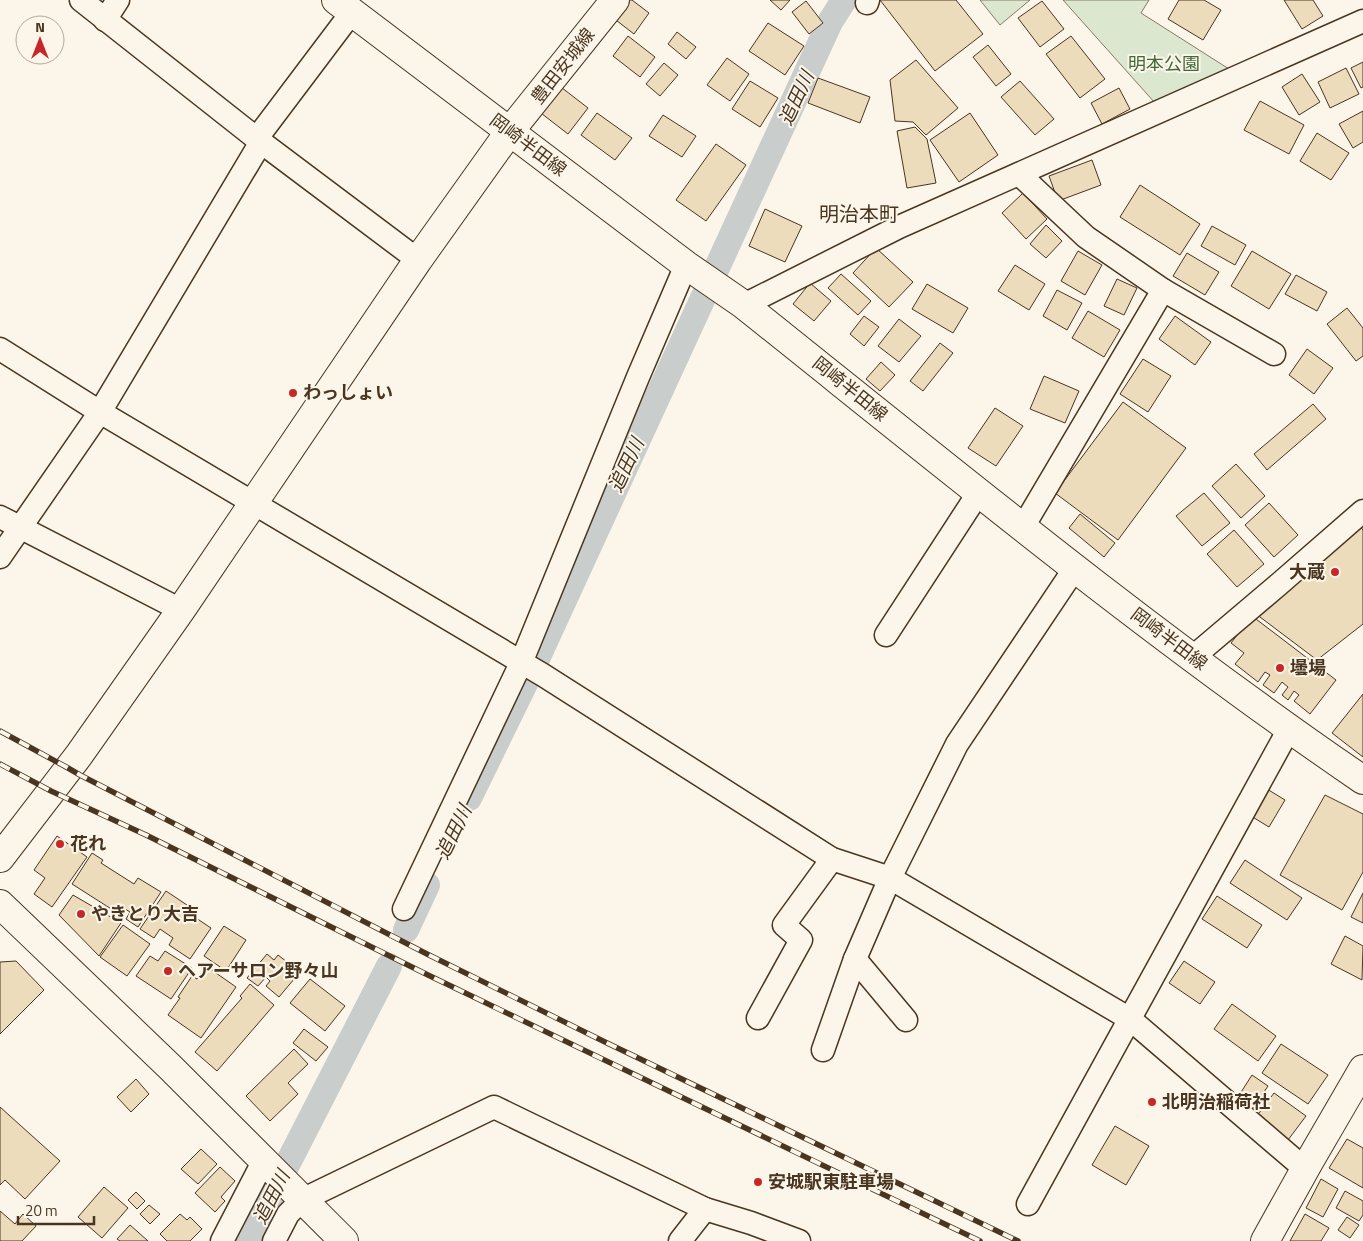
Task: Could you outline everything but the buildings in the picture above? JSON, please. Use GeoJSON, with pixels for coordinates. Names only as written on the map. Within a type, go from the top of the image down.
{"type":"FeatureCollection","features":[{"type":"Feature","properties":{"kind":"street"},"geometry":{"type":"LineString","coordinates":[[81,0],[259,140],[418,260]]}},
{"type":"Feature","properties":{"kind":"street"},"geometry":{"type":"LineString","coordinates":[[105,20],[118,0]]}},
{"type":"Feature","properties":{"kind":"street","name":"豊田安城線"},"geometry":{"type":"LineString","coordinates":[[0,858],[79,754],[181,610],[418,260],[510,131],[615,0]]}},
{"type":"Feature","properties":{"kind":"street"},"geometry":{"type":"LineString","coordinates":[[0,557],[100,412],[259,140],[344,6]]}},
{"type":"Feature","properties":{"kind":"street","name":"岡崎半田線"},"geometry":{"type":"LineString","coordinates":[[344,6],[686,265],[744,305],[1075,568],[1288,729],[1363,780]]}},
{"type":"Feature","properties":{"kind":"street"},"geometry":{"type":"LineString","coordinates":[[744,305],[899,227],[1363,21]]}},
{"type":"Feature","properties":{"kind":"street"},"geometry":{"type":"LineString","coordinates":[[1019,174],[1086,237],[1163,290],[1274,354]]}},
{"type":"Feature","properties":{"kind":"street"},"geometry":{"type":"LineString","coordinates":[[404,909],[529,668],[638,377],[686,265]]}},
{"type":"Feature","properties":{"kind":"street"},"geometry":{"type":"LineString","coordinates":[[1023,527],[1163,290]]}},
{"type":"Feature","properties":{"kind":"street"},"geometry":{"type":"LineString","coordinates":[[0,349],[100,412],[529,668],[832,859],[890,878],[1130,1020],[1305,1169]]}},
{"type":"Feature","properties":{"kind":"street"},"geometry":{"type":"LineString","coordinates":[[886,635],[979,492]]}},
{"type":"Feature","properties":{"kind":"street"},"geometry":{"type":"LineString","coordinates":[[1193,657],[1363,511]]}},
{"type":"Feature","properties":{"kind":"street"},"geometry":{"type":"LineString","coordinates":[[0,517],[181,610]]}},
{"type":"Feature","properties":{"kind":"street"},"geometry":{"type":"LineString","coordinates":[[822,1050],[856,959],[890,878],[957,744],[1075,568]]}},
{"type":"Feature","properties":{"kind":"street"},"geometry":{"type":"LineString","coordinates":[[1028,1204],[1288,729]]}},
{"type":"Feature","properties":{"kind":"street"},"geometry":{"type":"LineString","coordinates":[[758,1018],[801,940],[784,925],[832,859]]}},
{"type":"Feature","properties":{"kind":"street"},"geometry":{"type":"LineString","coordinates":[[0,904],[170,1067],[344,1241]]}},
{"type":"Feature","properties":{"kind":"street"},"geometry":{"type":"LineString","coordinates":[[856,959],[906,1020]]}},
{"type":"Feature","properties":{"kind":"street"},"geometry":{"type":"LineString","coordinates":[[1265,1241],[1363,1069]]}},
{"type":"Feature","properties":{"kind":"street"},"geometry":{"type":"LineString","coordinates":[[274,1241],[288,1214],[302,1200],[494,1107],[705,1209],[751,1223],[799,1241]]}},
{"type":"Feature","properties":{"kind":"street"},"geometry":{"type":"LineString","coordinates":[[222,1241],[264,1160]]}},
{"type":"Feature","properties":{"kind":"street"},"geometry":{"type":"LineString","coordinates":[[680,1241],[705,1209]]}},
{"type":"Feature","properties":{"kind":"green space"},"geometry":{"type":"Polygon","coordinates":[[[980,0],[1030,0],[1000,25],[980,0]]]}},
{"type":"Feature","properties":{"kind":"green space","name":"明本公園"},"geometry":{"type":"Polygon","coordinates":[[[1063,0],[1149,0],[1141,13],[1229,69],[1155,103],[1063,0]]]}},
{"type":"Feature","properties":{"kind":"waterway","name":"追田川"},"geometry":{"type":"LineString","coordinates":[[469,798],[536,661],[830,22],[844,0]]}},
{"type":"Feature","properties":{"kind":"waterway","name":"追田川"},"geometry":{"type":"LineString","coordinates":[[406,930],[427,885]]}},
{"type":"Feature","properties":{"kind":"waterway","name":"追田川"},"geometry":{"type":"LineString","coordinates":[[248,1241],[389,966]]}},
{"type":"Feature","properties":{"kind":"railway"},"geometry":{"type":"LineString","coordinates":[[0,731],[80,775],[427,954],[1018,1241]]}},
{"type":"Feature","properties":{"kind":"railway"},"geometry":{"type":"LineString","coordinates":[[0,764],[51,791],[146,835],[428,975],[980,1241]]}},
{"type":"Feature","properties":{"kind":"place","name":"わっしょい"},"geometry":{"type":"Point","coordinates":[293,393]}},
{"type":"Feature","properties":{"kind":"place","name":"大蔵"},"geometry":{"type":"Point","coordinates":[1335,572]}},
{"type":"Feature","properties":{"kind":"place","name":"壜場"},"geometry":{"type":"Point","coordinates":[1280,668]}},
{"type":"Feature","properties":{"kind":"place","name":"花れ"},"geometry":{"type":"Point","coordinates":[60,844]}},
{"type":"Feature","properties":{"kind":"place","name":"やきとり大吉"},"geometry":{"type":"Point","coordinates":[81,914]}},
{"type":"Feature","properties":{"kind":"place","name":"ヘアーサロン野々山"},"geometry":{"type":"Point","coordinates":[168,971]}},
{"type":"Feature","properties":{"kind":"place","name":"北明治稲荷社"},"geometry":{"type":"Point","coordinates":[1152,1102]}},
{"type":"Feature","properties":{"kind":"place","name":"安城駅東駐車場"},"geometry":{"type":"Point","coordinates":[758,1182]}},
{"type":"Feature","properties":{"kind":"district","name":"明治本町"},"geometry":{"type":"Point","coordinates":[859,214]}}]}
